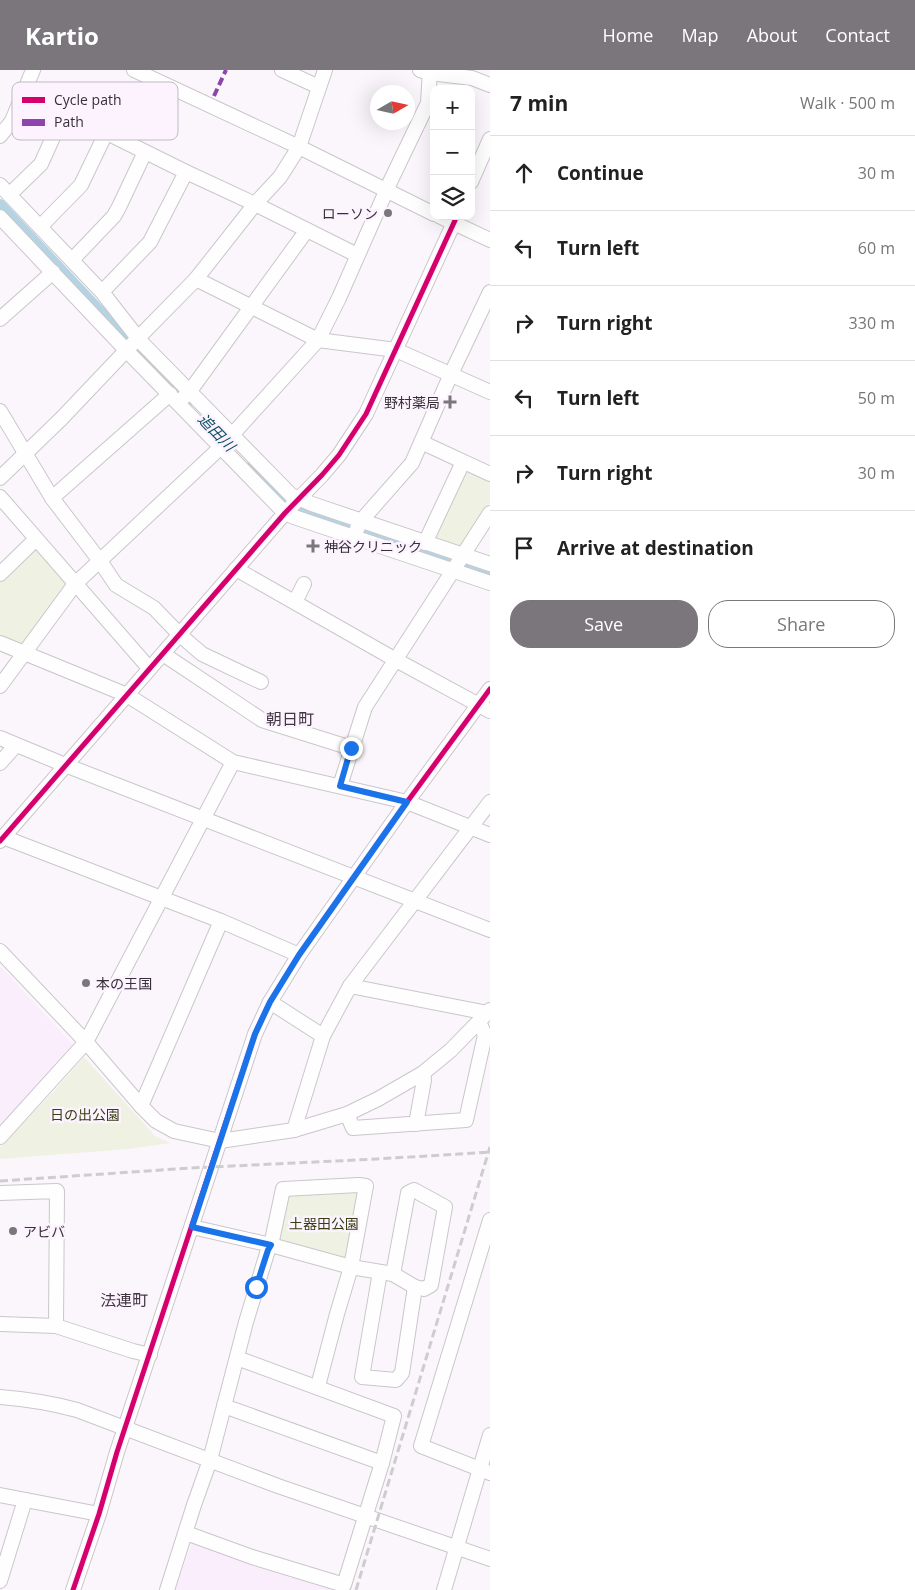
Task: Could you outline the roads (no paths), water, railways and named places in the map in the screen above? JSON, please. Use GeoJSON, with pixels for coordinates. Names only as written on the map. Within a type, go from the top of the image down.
{"type":"FeatureCollection","features":[{"type":"Feature","properties":{"kind":"street"},"geometry":{"type":"LineString","coordinates":[[29,82],[33,70]]}},
{"type":"Feature","properties":{"kind":"street"},"geometry":{"type":"LineString","coordinates":[[134,70],[160,82]]}},
{"type":"Feature","properties":{"kind":"street"},"geometry":{"type":"LineString","coordinates":[[282,70],[319,87]]}},
{"type":"Feature","properties":{"kind":"street"},"geometry":{"type":"LineString","coordinates":[[0,478],[61,419],[196,279],[256,204],[280,178],[299,147],[325,70]]}},
{"type":"Feature","properties":{"kind":"street"},"geometry":{"type":"LineString","coordinates":[[0,686],[75,584],[221,447],[318,340],[428,103],[427,71],[472,78],[490,85]]}},
{"type":"Feature","properties":{"kind":"street"},"geometry":{"type":"LineString","coordinates":[[178,91],[299,147],[430,212]]}},
{"type":"Feature","properties":{"kind":"street"},"geometry":{"type":"LineString","coordinates":[[0,136],[12,122]]}},
{"type":"Feature","properties":{"kind":"street"},"geometry":{"type":"LineString","coordinates":[[474,175],[490,139]]}},
{"type":"Feature","properties":{"kind":"street"},"geometry":{"type":"LineString","coordinates":[[52,140],[41,164],[5,190],[102,292],[141,342],[291,495],[299,500],[490,564]]}},
{"type":"Feature","properties":{"kind":"street"},"geometry":{"type":"LineString","coordinates":[[40,227],[81,185],[103,140]]}},
{"type":"Feature","properties":{"kind":"street"},"geometry":{"type":"LineString","coordinates":[[120,140],[256,204],[357,256]]}},
{"type":"Feature","properties":{"kind":"street"},"geometry":{"type":"LineString","coordinates":[[72,260],[114,216],[145,152]]}},
{"type":"Feature","properties":{"kind":"street"},"geometry":{"type":"LineString","coordinates":[[102,292],[150,242],[186,172]]}},
{"type":"Feature","properties":{"kind":"street"},"geometry":{"type":"LineString","coordinates":[[0,217],[126,350],[286,513],[490,582]]}},
{"type":"Feature","properties":{"kind":"street"},"geometry":{"type":"LineString","coordinates":[[299,955],[221,921],[2,839],[149,668],[180,636],[236,569],[338,455],[366,414],[455,220],[490,240]]}},
{"type":"Feature","properties":{"kind":"street"},"geometry":{"type":"LineString","coordinates":[[52,498],[174,398],[190,391],[307,230]]}},
{"type":"Feature","properties":{"kind":"street"},"geometry":{"type":"LineString","coordinates":[[2,312],[53,272]]}},
{"type":"Feature","properties":{"kind":"street"},"geometry":{"type":"LineString","coordinates":[[196,279],[318,340],[396,350],[490,392]]}},
{"type":"Feature","properties":{"kind":"street"},"geometry":{"type":"LineString","coordinates":[[354,537],[361,521],[412,463],[490,292]]}},
{"type":"Feature","properties":{"kind":"street"},"geometry":{"type":"LineString","coordinates":[[0,411],[52,498],[116,585],[154,608],[180,636],[202,654],[261,682]]}},
{"type":"Feature","properties":{"kind":"street"},"geometry":{"type":"LineString","coordinates":[[421,442],[490,474]]}},
{"type":"Feature","properties":{"kind":"street"},"geometry":{"type":"LineString","coordinates":[[425,543],[463,462]]}},
{"type":"Feature","properties":{"kind":"street"},"geometry":{"type":"LineString","coordinates":[[0,497],[149,668]]}},
{"type":"Feature","properties":{"kind":"street"},"geometry":{"type":"LineString","coordinates":[[340,786],[365,707],[490,513]]}},
{"type":"Feature","properties":{"kind":"street"},"geometry":{"type":"LineString","coordinates":[[0,574],[36,539]]}},
{"type":"Feature","properties":{"kind":"street"},"geometry":{"type":"LineString","coordinates":[[236,569],[485,708]]}},
{"type":"Feature","properties":{"kind":"street"},"geometry":{"type":"LineString","coordinates":[[295,602],[304,584]]}},
{"type":"Feature","properties":{"kind":"street"},"geometry":{"type":"LineString","coordinates":[[0,643],[127,695],[233,762],[407,802],[490,834]]}},
{"type":"Feature","properties":{"kind":"street"},"geometry":{"type":"LineString","coordinates":[[163,654],[262,720],[351,748]]}},
{"type":"Feature","properties":{"kind":"street"},"geometry":{"type":"LineString","coordinates":[[73,1590],[255,1034],[270,1002],[299,955],[407,802],[485,708],[490,690]]}},
{"type":"Feature","properties":{"kind":"street"},"geometry":{"type":"LineString","coordinates":[[0,738],[490,930]]}},
{"type":"Feature","properties":{"kind":"street"},"geometry":{"type":"LineString","coordinates":[[0,763],[16,744]]}},
{"type":"Feature","properties":{"kind":"street"},"geometry":{"type":"LineString","coordinates":[[0,1137],[86,1042],[233,762]]}},
{"type":"Feature","properties":{"kind":"street"},"geometry":{"type":"LineString","coordinates":[[294,1130],[323,1036],[350,986],[490,802]]}},
{"type":"Feature","properties":{"kind":"street"},"geometry":{"type":"LineString","coordinates":[[141,1106],[221,921]]}},
{"type":"Feature","properties":{"kind":"street"},"geometry":{"type":"LineString","coordinates":[[0,951],[86,1042],[156,1121],[174,1131],[220,1141],[294,1130],[347,1114],[378,1099],[422,1073],[451,1050],[486,1015]]}},
{"type":"Feature","properties":{"kind":"street"},"geometry":{"type":"LineString","coordinates":[[350,986],[486,1015]]}},
{"type":"Feature","properties":{"kind":"street"},"geometry":{"type":"LineString","coordinates":[[270,1002],[323,1036]]}},
{"type":"Feature","properties":{"kind":"street"},"geometry":{"type":"LineString","coordinates":[[347,1114],[353,1128],[466,1120],[485,1035],[486,1015]]}},
{"type":"Feature","properties":{"kind":"street"},"geometry":{"type":"LineString","coordinates":[[416,1124],[424,1080],[422,1073]]}},
{"type":"Feature","properties":{"kind":"street"},"geometry":{"type":"LineString","coordinates":[[167,1590],[210,1460],[262,1269],[271,1245],[283,1189],[366,1186],[351,1267],[318,1386]]}},
{"type":"Feature","properties":{"kind":"street"},"geometry":{"type":"LineString","coordinates":[[192,1227],[271,1245],[351,1267],[386,1273],[415,1288],[424,1289],[431,1285],[445,1207],[414,1190],[408,1193],[386,1273],[362,1377],[396,1380],[402,1372],[415,1288]]}},
{"type":"Feature","properties":{"kind":"street"},"geometry":{"type":"LineString","coordinates":[[0,1194],[57,1191],[56,1326]]}},
{"type":"Feature","properties":{"kind":"street"},"geometry":{"type":"LineString","coordinates":[[485,1471],[422,1446],[490,1220]]}},
{"type":"Feature","properties":{"kind":"street"},"geometry":{"type":"LineString","coordinates":[[0,1324],[56,1326],[150,1355]]}},
{"type":"Feature","properties":{"kind":"street"},"geometry":{"type":"LineString","coordinates":[[186,1533],[252,1557],[344,1585],[382,1463],[394,1416],[318,1386],[237,1358]]}},
{"type":"Feature","properties":{"kind":"street"},"geometry":{"type":"LineString","coordinates":[[0,1398],[28,1399],[76,1410],[278,1486],[490,1559]]}},
{"type":"Feature","properties":{"kind":"street"},"geometry":{"type":"LineString","coordinates":[[224,1406],[382,1463]]}},
{"type":"Feature","properties":{"kind":"street"},"geometry":{"type":"LineString","coordinates":[[444,1590],[456,1547],[485,1471],[490,1435]]}},
{"type":"Feature","properties":{"kind":"street"},"geometry":{"type":"LineString","coordinates":[[0,1495],[99,1514]]}},
{"type":"Feature","properties":{"kind":"street"},"geometry":{"type":"LineString","coordinates":[[0,1581],[25,1500]]}},
{"type":"Feature","properties":{"kind":"waterway","name":"追田川"},"geometry":{"type":"LineString","coordinates":[[0,204],[187,403]]}},
{"type":"Feature","properties":{"kind":"waterway","name":"追田川"},"geometry":{"type":"LineString","coordinates":[[250,467],[282,499],[312,514],[490,573]]}},
{"type":"Feature","properties":{"kind":"railway"},"geometry":{"type":"LineString","coordinates":[[356,1590],[490,1147]]}},
{"type":"Feature","properties":{"kind":"railway"},"geometry":{"type":"LineString","coordinates":[[0,1181],[191,1168],[490,1152]]}},
{"type":"Feature","properties":{"kind":"place","name":"ローソン"},"geometry":{"type":"Point","coordinates":[388,213]}},
{"type":"Feature","properties":{"kind":"place","name":"野村薬局"},"geometry":{"type":"Point","coordinates":[450,402]}},
{"type":"Feature","properties":{"kind":"place","name":"神谷クリニック"},"geometry":{"type":"Point","coordinates":[313,546]}},
{"type":"Feature","properties":{"kind":"place","name":"本の王国"},"geometry":{"type":"Point","coordinates":[86,983]}},
{"type":"Feature","properties":{"kind":"place","name":"アビバ"},"geometry":{"type":"Point","coordinates":[13,1231]}},
{"type":"Feature","properties":{"kind":"district","name":"朝日町"},"geometry":{"type":"Point","coordinates":[290,719]}},
{"type":"Feature","properties":{"kind":"district","name":"法連町"},"geometry":{"type":"Point","coordinates":[124,1300]}},
{"type":"Feature","properties":{"kind":"park label","name":"日の出公園"},"geometry":{"type":"Point","coordinates":[85,1114]}},
{"type":"Feature","properties":{"kind":"park label","name":"土器田公園"},"geometry":{"type":"Point","coordinates":[324,1223]}}]}
